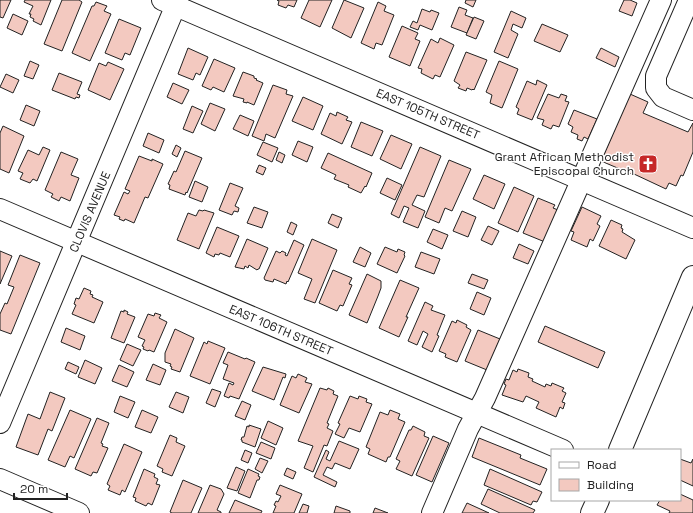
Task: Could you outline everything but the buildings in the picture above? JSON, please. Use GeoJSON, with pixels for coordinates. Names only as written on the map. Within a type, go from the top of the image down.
{"type":"FeatureCollection","features":[{"type":"Feature","properties":{"kind":"main road"},"geometry":{"type":"LineString","coordinates":[[620,449],[693,277]]}},
{"type":"Feature","properties":{"kind":"main road"},"geometry":{"type":"LineString","coordinates":[[592,513],[598,501]]}},
{"type":"Feature","properties":{"kind":"street"},"geometry":{"type":"LineString","coordinates":[[432,513],[468,429],[486,398],[661,0]]}},
{"type":"Feature","properties":{"kind":"street"},"geometry":{"type":"LineString","coordinates":[[690,1],[656,76],[656,88],[663,97],[692,107]]}},
{"type":"Feature","properties":{"kind":"street","name":"EAST 105TH STREET"},"geometry":{"type":"LineString","coordinates":[[172,2],[693,228]]}},
{"type":"Feature","properties":{"kind":"street","name":"CLOVIS AVENUE"},"geometry":{"type":"LineString","coordinates":[[0,423],[77,242],[172,2]]}},
{"type":"Feature","properties":{"kind":"street","name":"EAST 106TH STREET"},"geometry":{"type":"LineString","coordinates":[[0,210],[561,449]]}},
{"type":"Feature","properties":{"kind":"street"},"geometry":{"type":"LineString","coordinates":[[0,479],[79,513]]}},
{"type":"Feature","properties":{"kind":"place","name":"Grant African Methodist Episcopal Church"},"geometry":{"type":"Point","coordinates":[648,164]}}]}
